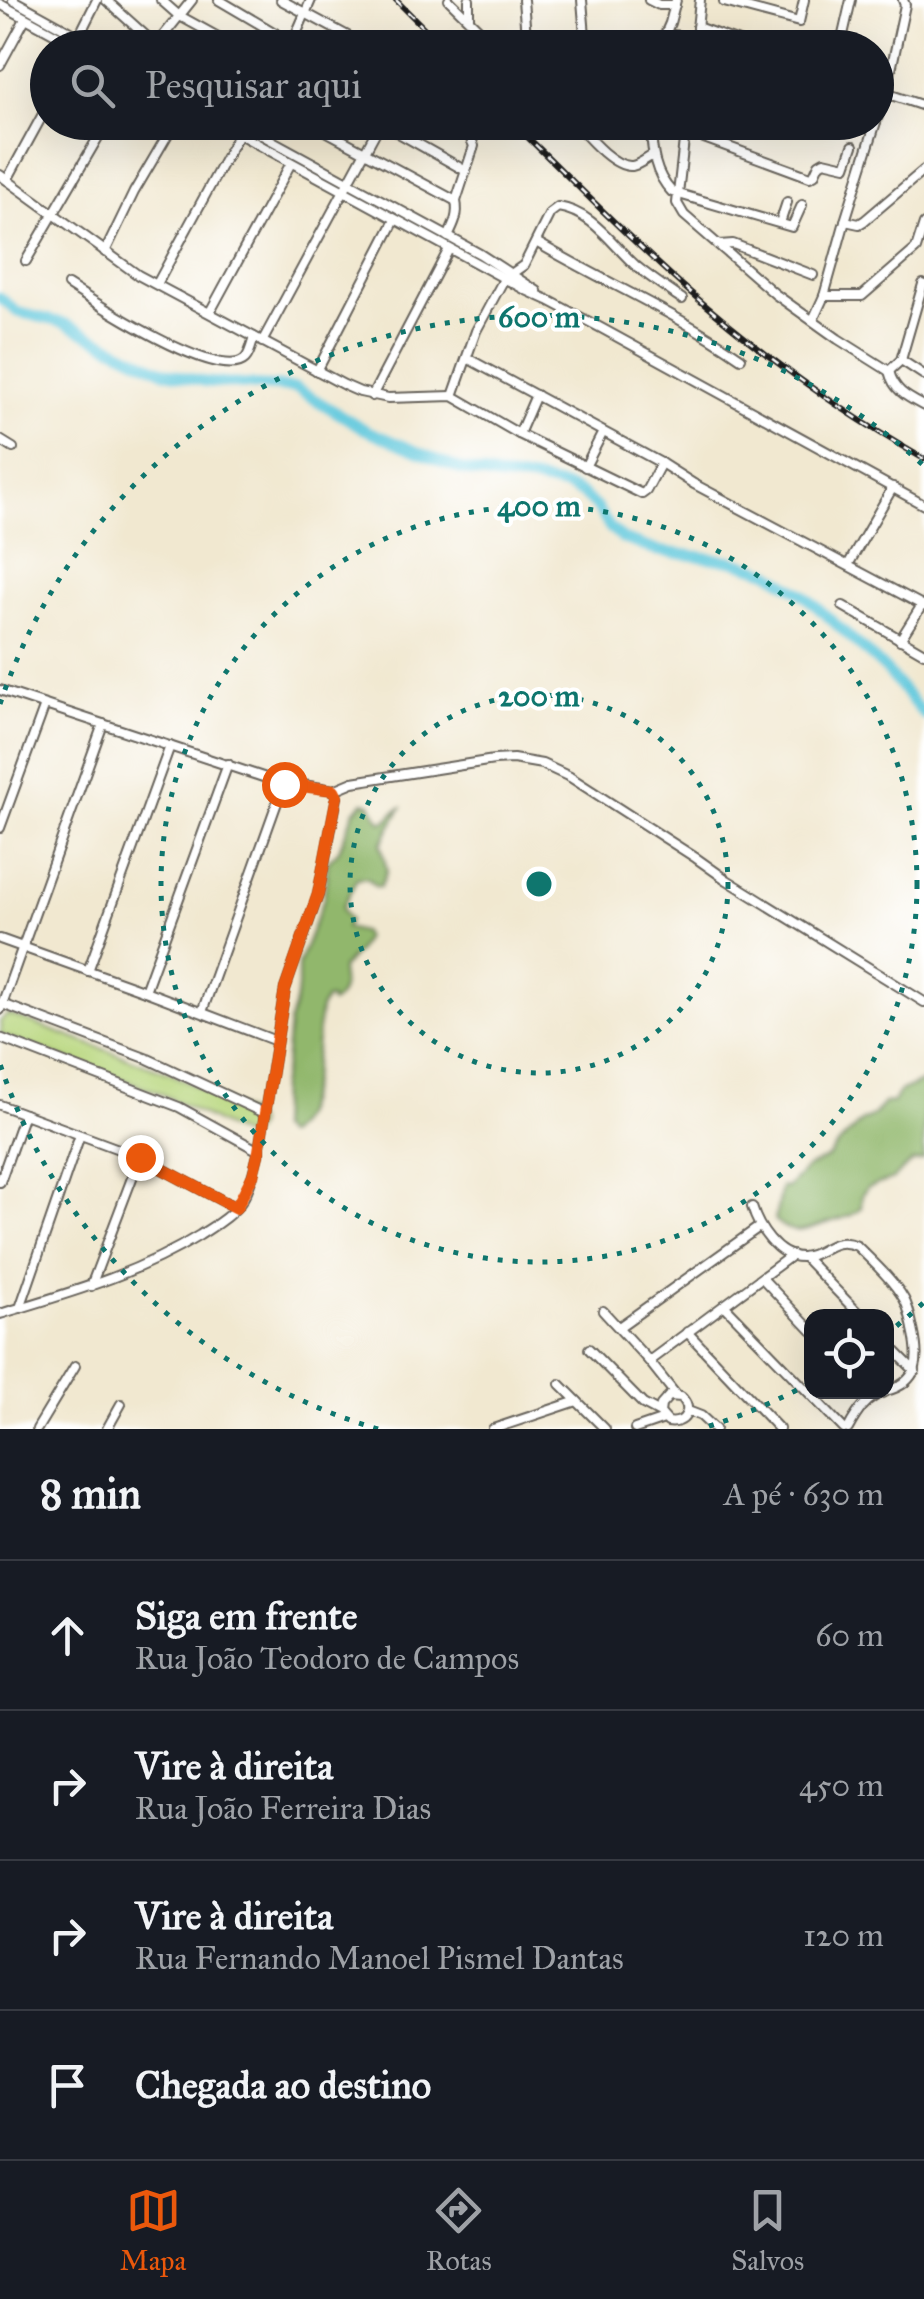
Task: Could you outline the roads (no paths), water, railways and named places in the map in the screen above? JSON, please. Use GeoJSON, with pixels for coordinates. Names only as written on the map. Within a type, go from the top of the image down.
{"type":"FeatureCollection","features":[{"type":"Feature","properties":{"kind":"street"},"geometry":{"type":"LineString","coordinates":[[13,0],[58,30]]}},
{"type":"Feature","properties":{"kind":"street"},"geometry":{"type":"LineString","coordinates":[[85,30],[97,0]]}},
{"type":"Feature","properties":{"kind":"street"},"geometry":{"type":"LineString","coordinates":[[106,0],[145,30]]}},
{"type":"Feature","properties":{"kind":"street"},"geometry":{"type":"LineString","coordinates":[[161,0],[205,30]]}},
{"type":"Feature","properties":{"kind":"street"},"geometry":{"type":"LineString","coordinates":[[167,30],[192,0]]}},
{"type":"Feature","properties":{"kind":"street"},"geometry":{"type":"LineString","coordinates":[[220,0],[270,30]]}},
{"type":"Feature","properties":{"kind":"street"},"geometry":{"type":"LineString","coordinates":[[281,0],[337,30]]}},
{"type":"Feature","properties":{"kind":"street"},"geometry":{"type":"LineString","coordinates":[[298,30],[311,0]]}},
{"type":"Feature","properties":{"kind":"street"},"geometry":{"type":"LineString","coordinates":[[449,0],[481,30]]}},
{"type":"Feature","properties":{"kind":"street"},"geometry":{"type":"LineString","coordinates":[[469,0],[469,18]]}},
{"type":"Feature","properties":{"kind":"street"},"geometry":{"type":"LineString","coordinates":[[522,0],[525,30]]}},
{"type":"Feature","properties":{"kind":"street"},"geometry":{"type":"LineString","coordinates":[[582,0],[584,30]]}},
{"type":"Feature","properties":{"kind":"street"},"geometry":{"type":"LineString","coordinates":[[649,0],[659,5],[675,2],[666,30]]}},
{"type":"Feature","properties":{"kind":"street"},"geometry":{"type":"LineString","coordinates":[[697,30],[700,0]]}},
{"type":"Feature","properties":{"kind":"street"},"geometry":{"type":"LineString","coordinates":[[724,2],[800,22],[804,0]]}},
{"type":"Feature","properties":{"kind":"street"},"geometry":{"type":"LineString","coordinates":[[844,30],[851,0]]}},
{"type":"Feature","properties":{"kind":"street"},"geometry":{"type":"LineString","coordinates":[[894,47],[906,5],[903,0]]}},
{"type":"Feature","properties":{"kind":"street"},"geometry":{"type":"LineString","coordinates":[[0,4],[49,30]]}},
{"type":"Feature","properties":{"kind":"street"},"geometry":{"type":"LineString","coordinates":[[0,65],[25,19]]}},
{"type":"Feature","properties":{"kind":"street"},"geometry":{"type":"LineString","coordinates":[[894,96],[924,106]]}},
{"type":"Feature","properties":{"kind":"street"},"geometry":{"type":"LineString","coordinates":[[30,135],[4,178],[104,252],[317,371],[372,396],[454,396],[519,434],[642,494],[660,463]]}},
{"type":"Feature","properties":{"kind":"street"},"geometry":{"type":"LineString","coordinates":[[26,261],[97,140]]}},
{"type":"Feature","properties":{"kind":"street"},"geometry":{"type":"LineString","coordinates":[[104,252],[165,140]]}},
{"type":"Feature","properties":{"kind":"street"},"geometry":{"type":"LineString","coordinates":[[157,284],[233,140]]}},
{"type":"Feature","properties":{"kind":"street"},"geometry":{"type":"LineString","coordinates":[[256,140],[291,163],[346,187],[450,250],[508,276]]}},
{"type":"Feature","properties":{"kind":"street"},"geometry":{"type":"LineString","coordinates":[[259,140],[448,237],[548,300],[924,505]]}},
{"type":"Feature","properties":{"kind":"street"},"geometry":{"type":"LineString","coordinates":[[345,140],[456,202]]}},
{"type":"Feature","properties":{"kind":"street"},"geometry":{"type":"LineString","coordinates":[[68,285],[132,325],[207,360],[240,362],[247,358],[372,140]]}},
{"type":"Feature","properties":{"kind":"street"},"geometry":{"type":"LineString","coordinates":[[411,140],[466,170]]}},
{"type":"Feature","properties":{"kind":"street"},"geometry":{"type":"LineString","coordinates":[[448,237],[474,146],[471,140]]}},
{"type":"Feature","properties":{"kind":"street"},"geometry":{"type":"LineString","coordinates":[[592,140],[625,166],[634,166],[653,154]]}},
{"type":"Feature","properties":{"kind":"street"},"geometry":{"type":"LineString","coordinates":[[652,140],[660,178],[672,192],[792,228],[802,205]]}},
{"type":"Feature","properties":{"kind":"street"},"geometry":{"type":"LineString","coordinates":[[684,140],[677,203],[684,215],[776,294],[889,371],[898,390],[924,406]]}},
{"type":"Feature","properties":{"kind":"street"},"geometry":{"type":"LineString","coordinates":[[718,140],[810,177],[824,161],[846,166],[853,146]]}},
{"type":"Feature","properties":{"kind":"street"},"geometry":{"type":"LineString","coordinates":[[813,320],[824,296],[870,140]]}},
{"type":"Feature","properties":{"kind":"street"},"geometry":{"type":"LineString","coordinates":[[210,312],[291,163]]}},
{"type":"Feature","properties":{"kind":"street"},"geometry":{"type":"LineString","coordinates":[[845,221],[864,221],[924,170]]}},
{"type":"Feature","properties":{"kind":"street"},"geometry":{"type":"LineString","coordinates":[[780,223],[788,202]]}},
{"type":"Feature","properties":{"kind":"street"},"geometry":{"type":"LineString","coordinates":[[454,396],[472,339],[508,276],[524,265],[550,213],[558,207],[595,224],[636,266],[682,299]]}},
{"type":"Feature","properties":{"kind":"street"},"geometry":{"type":"LineString","coordinates":[[317,371],[395,220]]}},
{"type":"Feature","properties":{"kind":"street"},"geometry":{"type":"LineString","coordinates":[[824,296],[862,296],[916,249],[924,224]]}},
{"type":"Feature","properties":{"kind":"street"},"geometry":{"type":"LineString","coordinates":[[536,242],[742,358]]}},
{"type":"Feature","properties":{"kind":"street"},"geometry":{"type":"LineString","coordinates":[[719,244],[733,244],[814,275]]}},
{"type":"Feature","properties":{"kind":"street"},"geometry":{"type":"LineString","coordinates":[[372,396],[450,250]]}},
{"type":"Feature","properties":{"kind":"street"},"geometry":{"type":"LineString","coordinates":[[889,371],[901,360],[923,284]]}},
{"type":"Feature","properties":{"kind":"street"},"geometry":{"type":"LineString","coordinates":[[467,358],[923,605],[900,640]]}},
{"type":"Feature","properties":{"kind":"street"},"geometry":{"type":"LineString","coordinates":[[901,360],[924,375]]}},
{"type":"Feature","properties":{"kind":"street"},"geometry":{"type":"LineString","coordinates":[[519,434],[536,395]]}},
{"type":"Feature","properties":{"kind":"street"},"geometry":{"type":"LineString","coordinates":[[585,467],[604,432]]}},
{"type":"Feature","properties":{"kind":"street"},"geometry":{"type":"LineString","coordinates":[[0,440],[13,448]]}},
{"type":"Feature","properties":{"kind":"street"},"geometry":{"type":"LineString","coordinates":[[848,565],[893,487]]}},
{"type":"Feature","properties":{"kind":"street"},"geometry":{"type":"LineString","coordinates":[[844,606],[924,653]]}},
{"type":"Feature","properties":{"kind":"street"},"geometry":{"type":"LineString","coordinates":[[0,690],[284,784],[334,790],[354,782],[494,760],[542,764],[570,777],[924,1002]]}},
{"type":"Feature","properties":{"kind":"street"},"geometry":{"type":"LineString","coordinates":[[0,828],[45,705]]}},
{"type":"Feature","properties":{"kind":"street"},"geometry":{"type":"LineString","coordinates":[[103,724],[1,1006],[148,1058],[264,1113]]}},
{"type":"Feature","properties":{"kind":"street"},"geometry":{"type":"LineString","coordinates":[[88,971],[170,746]]}},
{"type":"Feature","properties":{"kind":"street"},"geometry":{"type":"LineString","coordinates":[[145,991],[228,764]]}},
{"type":"Feature","properties":{"kind":"street"},"geometry":{"type":"LineString","coordinates":[[202,1012],[284,784]]}},
{"type":"Feature","properties":{"kind":"street"},"geometry":{"type":"LineString","coordinates":[[0,1314],[160,1260],[236,1208],[253,1175],[259,1151],[288,978],[324,873],[337,796],[334,790]]}},
{"type":"Feature","properties":{"kind":"street"},"geometry":{"type":"LineString","coordinates":[[0,940],[276,1042]]}},
{"type":"Feature","properties":{"kind":"street"},"geometry":{"type":"LineString","coordinates":[[0,1038],[168,1102],[259,1151]]}},
{"type":"Feature","properties":{"kind":"street"},"geometry":{"type":"LineString","coordinates":[[0,1106],[140,1157],[236,1208]]}},
{"type":"Feature","properties":{"kind":"street"},"geometry":{"type":"LineString","coordinates":[[0,1182],[24,1114]]}},
{"type":"Feature","properties":{"kind":"street"},"geometry":{"type":"LineString","coordinates":[[20,1308],[80,1135]]}},
{"type":"Feature","properties":{"kind":"street"},"geometry":{"type":"LineString","coordinates":[[90,1286],[140,1157]]}},
{"type":"Feature","properties":{"kind":"street"},"geometry":{"type":"LineString","coordinates":[[752,1206],[759,1227],[792,1255],[804,1257],[842,1242],[857,1246],[898,1289],[905,1300],[917,1345],[916,1371],[904,1384],[894,1388]]}},
{"type":"Feature","properties":{"kind":"street"},"geometry":{"type":"LineString","coordinates":[[619,1327],[759,1227]]}},
{"type":"Feature","properties":{"kind":"street"},"geometry":{"type":"LineString","coordinates":[[649,1361],[792,1255]]}},
{"type":"Feature","properties":{"kind":"street"},"geometry":{"type":"LineString","coordinates":[[804,1257],[854,1309]]}},
{"type":"Feature","properties":{"kind":"street"},"geometry":{"type":"LineString","coordinates":[[762,1278],[804,1322]]}},
{"type":"Feature","properties":{"kind":"street"},"geometry":{"type":"LineString","coordinates":[[724,1306],[846,1429],[868,1399]]}},
{"type":"Feature","properties":{"kind":"street"},"geometry":{"type":"LineString","coordinates":[[604,1312],[676,1395],[685,1400],[688,1411],[682,1420],[635,1429]]}},
{"type":"Feature","properties":{"kind":"street"},"geometry":{"type":"LineString","coordinates":[[687,1332],[779,1429]]}},
{"type":"Feature","properties":{"kind":"street"},"geometry":{"type":"LineString","coordinates":[[589,1349],[642,1404],[668,1421]]}},
{"type":"Feature","properties":{"kind":"street"},"geometry":{"type":"LineString","coordinates":[[894,1350],[916,1371]]}},
{"type":"Feature","properties":{"kind":"street"},"geometry":{"type":"LineString","coordinates":[[37,1429],[75,1366]]}},
{"type":"Feature","properties":{"kind":"street"},"geometry":{"type":"LineString","coordinates":[[560,1384],[604,1429]]}},
{"type":"Feature","properties":{"kind":"street"},"geometry":{"type":"LineString","coordinates":[[668,1421],[661,1404],[676,1395]]}},
{"type":"Feature","properties":{"kind":"street"},"geometry":{"type":"LineString","coordinates":[[493,1429],[577,1401]]}},
{"type":"Feature","properties":{"kind":"street"},"geometry":{"type":"LineString","coordinates":[[106,1429],[122,1404]]}},
{"type":"Feature","properties":{"kind":"street"},"geometry":{"type":"LineString","coordinates":[[688,1411],[701,1416],[715,1429]]}},
{"type":"Feature","properties":{"kind":"waterway"},"geometry":{"type":"LineString","coordinates":[[0,297],[17,312],[64,323],[165,372],[206,382],[296,388],[366,430],[459,469],[569,488],[597,508],[623,539],[658,551],[733,561],[769,572],[804,595],[886,670],[924,715]]}},
{"type":"Feature","properties":{"kind":"railway"},"geometry":{"type":"LineString","coordinates":[[396,0],[426,30]]}},
{"type":"Feature","properties":{"kind":"railway"},"geometry":{"type":"LineString","coordinates":[[530,140],[661,266],[740,334],[799,379],[924,459]]}}]}
